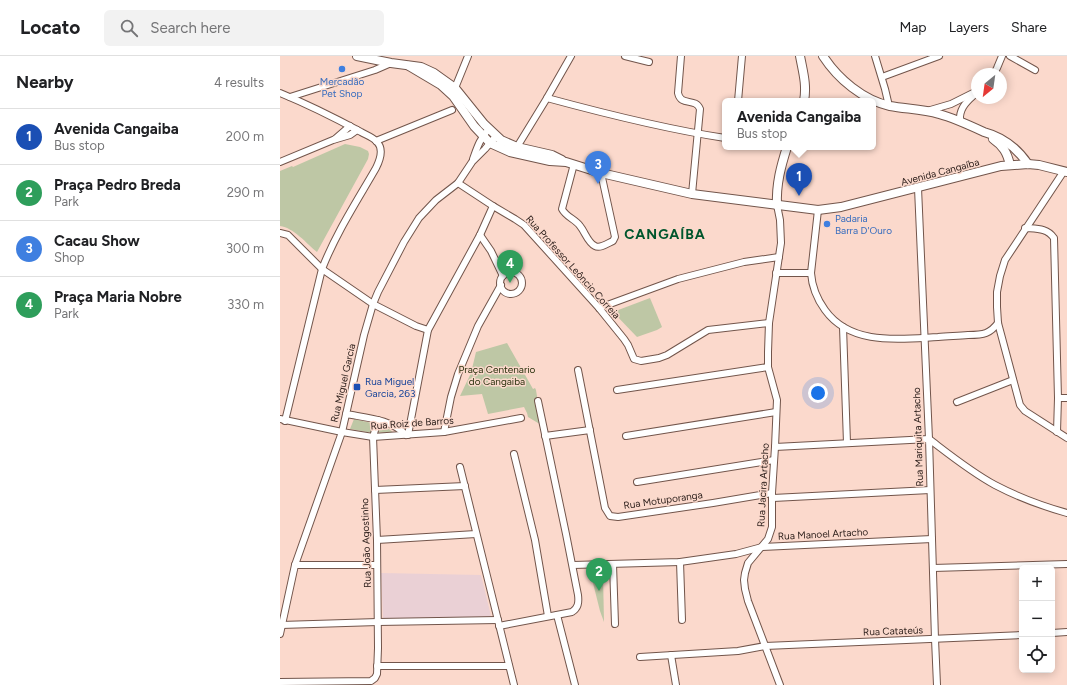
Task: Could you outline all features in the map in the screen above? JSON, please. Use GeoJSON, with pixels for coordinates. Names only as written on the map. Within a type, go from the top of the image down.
{"type":"FeatureCollection","features":[{"type":"Feature","properties":{"kind":"main road"},"geometry":{"type":"LineString","coordinates":[[357,56],[421,67],[434,73],[455,88],[484,124],[490,143],[510,152],[550,161],[570,163]]}},
{"type":"Feature","properties":{"kind":"main road"},"geometry":{"type":"LineString","coordinates":[[800,56],[805,78],[806,91],[805,98]]}},
{"type":"Feature","properties":{"kind":"main road"},"geometry":{"type":"LineString","coordinates":[[823,56],[838,74],[855,90],[869,98]]}},
{"type":"Feature","properties":{"kind":"main road"},"geometry":{"type":"LineString","coordinates":[[409,66],[441,85],[453,96],[474,126],[517,147],[552,155],[570,163],[601,173],[692,194],[777,205],[778,178],[786,150]]}},
{"type":"Feature","properties":{"kind":"main road"},"geometry":{"type":"LineString","coordinates":[[876,101],[889,106],[925,111],[960,121],[1007,142],[1021,154],[1028,164]]}},
{"type":"Feature","properties":{"kind":"main road"},"geometry":{"type":"LineString","coordinates":[[984,132],[1003,148],[1008,155],[1010,165]]}},
{"type":"Feature","properties":{"kind":"main road","name":"Avenida Cangaíba"},"geometry":{"type":"LineString","coordinates":[[777,205],[818,210],[841,208],[1010,165],[1028,164],[1065,171]]}},
{"type":"Feature","properties":{"kind":"street"},"geometry":{"type":"LineString","coordinates":[[455,88],[468,56]]}},
{"type":"Feature","properties":{"kind":"street"},"geometry":{"type":"LineString","coordinates":[[517,147],[571,56]]}},
{"type":"Feature","properties":{"kind":"street"},"geometry":{"type":"LineString","coordinates":[[625,56],[649,62]]}},
{"type":"Feature","properties":{"kind":"street"},"geometry":{"type":"LineString","coordinates":[[681,56],[678,96],[684,101],[695,103],[700,109],[692,194]]}},
{"type":"Feature","properties":{"kind":"street"},"geometry":{"type":"LineString","coordinates":[[738,98],[742,56]]}},
{"type":"Feature","properties":{"kind":"street"},"geometry":{"type":"LineString","coordinates":[[876,56],[889,106]]}},
{"type":"Feature","properties":{"kind":"street"},"geometry":{"type":"LineString","coordinates":[[882,76],[939,56]]}},
{"type":"Feature","properties":{"kind":"street"},"geometry":{"type":"LineString","coordinates":[[997,68],[1002,56]]}},
{"type":"Feature","properties":{"kind":"street"},"geometry":{"type":"LineString","coordinates":[[1010,56],[1035,70]]}},
{"type":"Feature","properties":{"kind":"street"},"geometry":{"type":"LineString","coordinates":[[290,97],[369,72],[391,63]]}},
{"type":"Feature","properties":{"kind":"street"},"geometry":{"type":"LineString","coordinates":[[280,93],[350,126],[376,141],[380,146],[381,153],[380,160],[340,230],[322,269],[283,420]]}},
{"type":"Feature","properties":{"kind":"street"},"geometry":{"type":"LineString","coordinates":[[925,111],[951,104],[971,95]]}},
{"type":"Feature","properties":{"kind":"street"},"geometry":{"type":"LineString","coordinates":[[547,98],[630,120],[722,138]]}},
{"type":"Feature","properties":{"kind":"street"},"geometry":{"type":"LineString","coordinates":[[960,121],[960,115],[964,105],[971,98]]}},
{"type":"Feature","properties":{"kind":"street"},"geometry":{"type":"LineString","coordinates":[[376,141],[452,110]]}},
{"type":"Feature","properties":{"kind":"street"},"geometry":{"type":"LineString","coordinates":[[333,140],[350,126]]}},
{"type":"Feature","properties":{"kind":"street"},"geometry":{"type":"LineString","coordinates":[[280,162],[333,140],[350,135],[357,130]]}},
{"type":"Feature","properties":{"kind":"street","name":"Rua Miguel Garcia"},"geometry":{"type":"LineString","coordinates":[[472,162],[479,143],[486,132]]}},
{"type":"Feature","properties":{"kind":"street","name":"Rua Miguel Garcia"},"geometry":{"type":"LineString","coordinates":[[280,634],[294,565],[342,432],[372,304],[404,242],[419,218],[436,200],[458,183],[472,162],[496,136]]}},
{"type":"Feature","properties":{"kind":"street"},"geometry":{"type":"LineString","coordinates":[[570,163],[562,209],[564,213],[580,226],[592,244],[598,247],[613,241],[614,237],[601,173]]}},
{"type":"Feature","properties":{"kind":"street"},"geometry":{"type":"LineString","coordinates":[[1065,171],[1025,228],[1005,260],[997,292],[997,307],[998,324],[1020,405],[1025,411],[1067,438]]}},
{"type":"Feature","properties":{"kind":"street","name":"Rua Professor Leôncio Correia"},"geometry":{"type":"LineString","coordinates":[[458,183],[524,225],[599,308],[624,339],[634,359],[642,361],[667,355],[708,330],[769,323]]}},
{"type":"Feature","properties":{"kind":"street","name":"Rua Mariquita Artacho"},"geometry":{"type":"LineString","coordinates":[[918,188],[929,439],[937,685]]}},
{"type":"Feature","properties":{"kind":"street","name":"Rua Jacira Artacho"},"geometry":{"type":"LineString","coordinates":[[777,205],[781,243],[769,323],[768,367],[777,400],[776,447],[772,495],[772,527],[768,539],[748,563],[744,580],[748,601],[780,685]]}},
{"type":"Feature","properties":{"kind":"street"},"geometry":{"type":"LineString","coordinates":[[346,414],[378,420],[390,424],[399,428],[407,435],[428,330],[480,235],[493,206]]}},
{"type":"Feature","properties":{"kind":"street"},"geometry":{"type":"LineString","coordinates":[[818,210],[811,281],[821,304],[833,320],[843,327],[868,337],[880,339],[925,338],[981,334],[990,331],[998,324]]}},
{"type":"Feature","properties":{"kind":"street"},"geometry":{"type":"LineString","coordinates":[[1025,228],[1046,230],[1054,238],[1058,398],[1057,432]]}},
{"type":"Feature","properties":{"kind":"street"},"geometry":{"type":"LineString","coordinates":[[280,233],[288,235],[322,269],[372,304],[416,326],[428,330]]}},
{"type":"Feature","properties":{"kind":"street"},"geometry":{"type":"LineString","coordinates":[[480,235],[491,251],[503,276]]}},
{"type":"Feature","properties":{"kind":"street"},"geometry":{"type":"LineString","coordinates":[[599,308],[678,279],[744,262],[779,257]]}},
{"type":"Feature","properties":{"kind":"street"},"geometry":{"type":"LineString","coordinates":[[444,432],[451,397],[458,374],[478,326],[501,285],[500,282],[503,276],[509,272],[516,273],[521,278],[522,285],[518,291],[512,294],[505,292],[501,285]]}},
{"type":"Feature","properties":{"kind":"street"},"geometry":{"type":"LineString","coordinates":[[776,273],[811,274]]}},
{"type":"Feature","properties":{"kind":"street"},"geometry":{"type":"LineString","coordinates":[[843,327],[847,443]]}},
{"type":"Feature","properties":{"kind":"street"},"geometry":{"type":"LineString","coordinates":[[617,390],[768,367]]}},
{"type":"Feature","properties":{"kind":"street","name":"Rua Motuporanga"},"geometry":{"type":"LineString","coordinates":[[578,370],[605,508],[610,516],[618,517],[772,495]]}},
{"type":"Feature","properties":{"kind":"street"},"geometry":{"type":"LineString","coordinates":[[957,402],[1013,380]]}},
{"type":"Feature","properties":{"kind":"street"},"geometry":{"type":"LineString","coordinates":[[1058,398],[1067,398]]}},
{"type":"Feature","properties":{"kind":"street"},"geometry":{"type":"LineString","coordinates":[[282,625],[378,622],[498,623],[572,612],[579,602],[573,565],[538,401]]}},
{"type":"Feature","properties":{"kind":"street"},"geometry":{"type":"LineString","coordinates":[[626,436],[776,412]]}},
{"type":"Feature","properties":{"kind":"street","name":"Rua Roiz de Barros"},"geometry":{"type":"LineString","coordinates":[[283,420],[373,437],[444,432],[521,418]]}},
{"type":"Feature","properties":{"kind":"street","name":"Rua João Agostinho"},"geometry":{"type":"LineString","coordinates":[[377,666],[377,540],[373,437],[378,420]]}},
{"type":"Feature","properties":{"kind":"street"},"geometry":{"type":"LineString","coordinates":[[545,436],[590,430]]}},
{"type":"Feature","properties":{"kind":"street"},"geometry":{"type":"LineString","coordinates":[[776,447],[929,439],[973,472],[995,485],[1040,505],[1067,513]]}},
{"type":"Feature","properties":{"kind":"street"},"geometry":{"type":"LineString","coordinates":[[514,454],[535,540],[548,616]]}},
{"type":"Feature","properties":{"kind":"street"},"geometry":{"type":"LineString","coordinates":[[637,482],[774,460]]}},
{"type":"Feature","properties":{"kind":"street"},"geometry":{"type":"LineString","coordinates":[[460,467],[514,685]]}},
{"type":"Feature","properties":{"kind":"street"},"geometry":{"type":"LineString","coordinates":[[375,490],[465,486]]}},
{"type":"Feature","properties":{"kind":"street"},"geometry":{"type":"LineString","coordinates":[[772,495],[930,490]]}},
{"type":"Feature","properties":{"kind":"street"},"geometry":{"type":"LineString","coordinates":[[377,540],[476,534]]}},
{"type":"Feature","properties":{"kind":"street","name":"Rua Manoel Artacho"},"geometry":{"type":"LineString","coordinates":[[573,565],[680,562],[736,554],[762,547],[932,539]]}},
{"type":"Feature","properties":{"kind":"street"},"geometry":{"type":"LineString","coordinates":[[680,562],[682,620]]}},
{"type":"Feature","properties":{"kind":"street"},"geometry":{"type":"LineString","coordinates":[[613,564],[615,624]]}},
{"type":"Feature","properties":{"kind":"street"},"geometry":{"type":"LineString","coordinates":[[933,568],[1067,564]]}},
{"type":"Feature","properties":{"kind":"street"},"geometry":{"type":"LineString","coordinates":[[294,565],[377,565]]}},
{"type":"Feature","properties":{"kind":"street"},"geometry":{"type":"LineString","coordinates":[[557,615],[575,685]]}},
{"type":"Feature","properties":{"kind":"street"},"geometry":{"type":"LineString","coordinates":[[1055,633],[1067,632]]}},
{"type":"Feature","properties":{"kind":"street","name":"Rua Catateús"},"geometry":{"type":"LineString","coordinates":[[640,657],[738,651],[765,646],[1019,635]]}},
{"type":"Feature","properties":{"kind":"street"},"geometry":{"type":"LineString","coordinates":[[672,655],[676,685]]}},
{"type":"Feature","properties":{"kind":"street"},"geometry":{"type":"LineString","coordinates":[[280,682],[371,681],[377,674],[377,666],[509,666]]}},
{"type":"Feature","properties":{"kind":"shaded area"},"geometry":{"type":"Polygon","coordinates":[[[381,573],[481,575],[491,616],[490,618],[384,619],[381,573]]]}},
{"type":"Feature","properties":{"kind":"green space"},"geometry":{"type":"Polygon","coordinates":[[[345,144],[360,147],[368,151],[368,159],[317,252],[300,236],[285,227],[280,226],[280,171],[292,166],[293,167],[345,144]]]}},
{"type":"Feature","properties":{"kind":"green space"},"geometry":{"type":"Polygon","coordinates":[[[650,298],[662,327],[637,337],[613,312],[650,298]]]}},
{"type":"Feature","properties":{"kind":"green space","name":"Praça Centenario do Cangaiba"},"geometry":{"type":"Polygon","coordinates":[[[507,343],[533,389],[535,388],[536,390],[543,426],[528,417],[524,407],[488,414],[482,394],[460,396],[471,373],[476,352],[507,343]]]}},
{"type":"Feature","properties":{"kind":"green space"},"geometry":{"type":"Polygon","coordinates":[[[354,419],[385,426],[394,433],[367,432],[350,429],[354,419]]]}},
{"type":"Feature","properties":{"kind":"green space"},"geometry":{"type":"Polygon","coordinates":[[[591,575],[603,575],[604,622],[600,611],[591,575]]]}},
{"type":"Feature","properties":{"kind":"place","name":"Mercadão Pet Shop"},"geometry":{"type":"Point","coordinates":[342,69]}},
{"type":"Feature","properties":{"kind":"place","name":"Cacau Show"},"geometry":{"type":"Point","coordinates":[598,184]}},
{"type":"Feature","properties":{"kind":"place","name":"Avenida Cangaiba"},"geometry":{"type":"Point","coordinates":[799,196]}},
{"type":"Feature","properties":{"kind":"place","name":"Padaria Barra D'Ouro"},"geometry":{"type":"Point","coordinates":[827,224]}},
{"type":"Feature","properties":{"kind":"place","name":"Praça Maria Nobre"},"geometry":{"type":"Point","coordinates":[510,283]}},
{"type":"Feature","properties":{"kind":"place","name":"Rua Miguel Garcia, 263"},"geometry":{"type":"Point","coordinates":[357,387]}},
{"type":"Feature","properties":{"kind":"place","name":"Praça Pedro Breda"},"geometry":{"type":"Point","coordinates":[599,591]}},
{"type":"Feature","properties":{"kind":"district","name":"CANGAÍBA"},"geometry":{"type":"Point","coordinates":[665,234]}}]}
